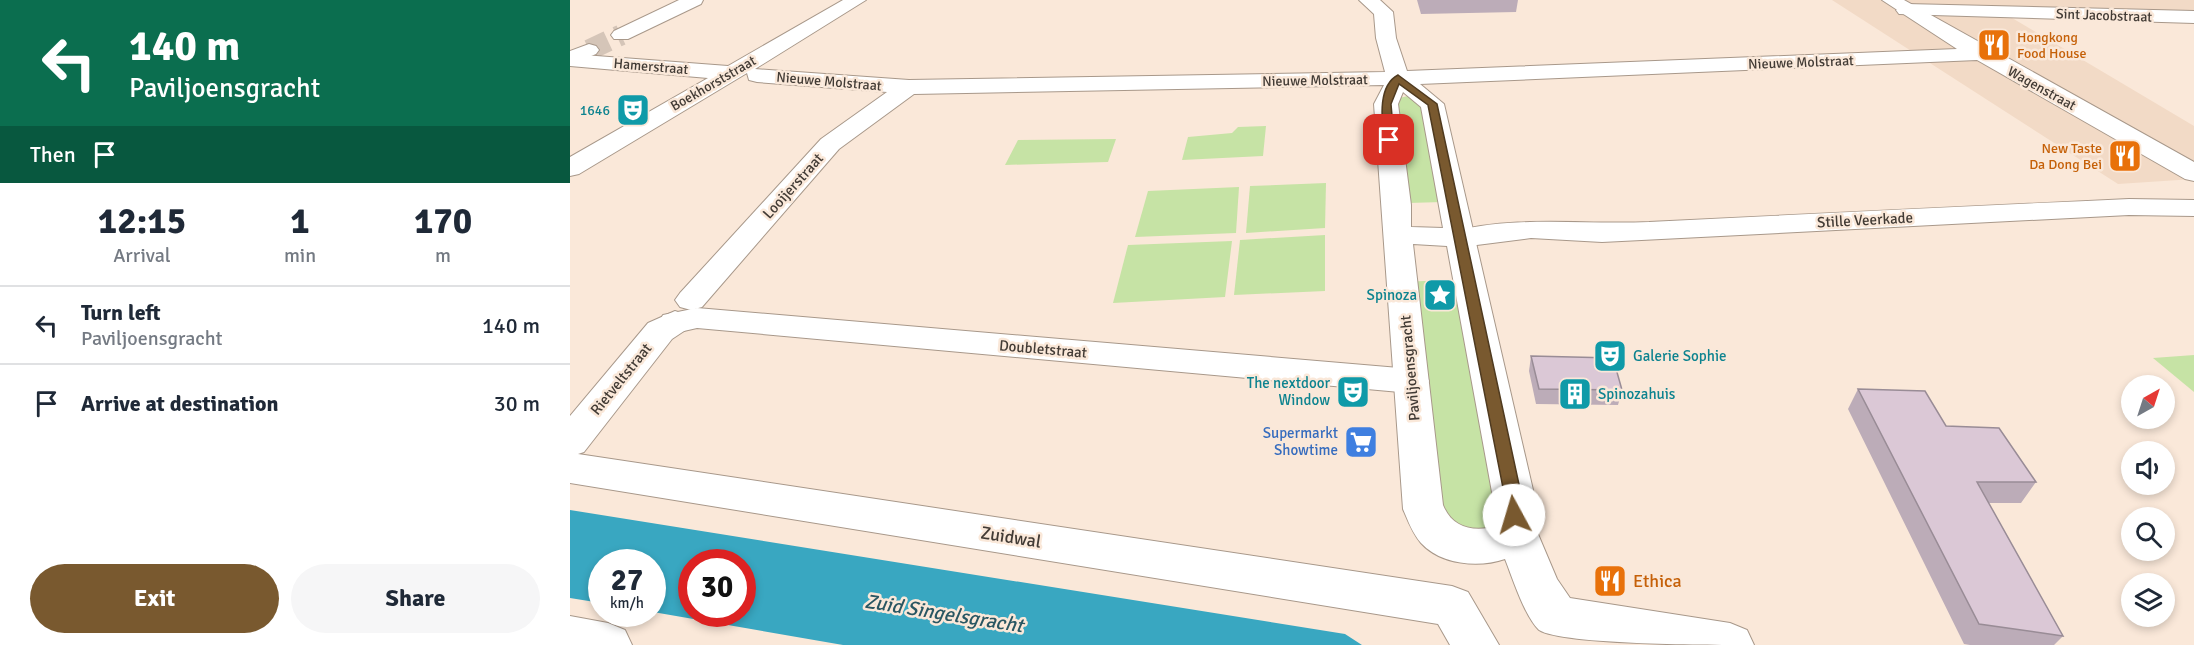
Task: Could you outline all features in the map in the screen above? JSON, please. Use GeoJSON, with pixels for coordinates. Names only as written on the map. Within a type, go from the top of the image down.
{"type":"FeatureCollection","features":[{"type":"Feature","properties":{"kind":"street","name":"Hamerstraat"},"geometry":{"type":"LineString","coordinates":[[621,35],[694,0]]}},
{"type":"Feature","properties":{"kind":"street","name":"Boekhorststraat"},"geometry":{"type":"LineString","coordinates":[[570,168],[857,0]]}},
{"type":"Feature","properties":{"kind":"street"},"geometry":{"type":"LineString","coordinates":[[1368,0],[1383,12],[1386,38],[1398,78],[1432,104],[1515,503],[1514,528],[1540,591],[1556,616],[1730,645]]}},
{"type":"Feature","properties":{"kind":"street"},"geometry":{"type":"LineString","coordinates":[[2120,0],[2147,16]]}},
{"type":"Feature","properties":{"kind":"street","name":"Sint Jacobstraat"},"geometry":{"type":"LineString","coordinates":[[1899,5],[2194,17]]}},
{"type":"Feature","properties":{"kind":"street","name":"Wagenstraat"},"geometry":{"type":"LineString","coordinates":[[1899,5],[1981,54],[2194,173]]}},
{"type":"Feature","properties":{"kind":"street","name":"Nieuwe Molstraat"},"geometry":{"type":"LineString","coordinates":[[757,75],[909,87],[1398,78],[1981,54]]}},
{"type":"Feature","properties":{"kind":"street","name":"Hamerstraat"},"geometry":{"type":"LineString","coordinates":[[576,56],[731,73]]}},
{"type":"Feature","properties":{"kind":"street","name":"Paviljoensgracht"},"geometry":{"type":"LineString","coordinates":[[1398,78],[1386,104],[1397,205],[1422,505],[1429,523],[1440,535],[1458,545],[1493,546],[1514,528]]}},
{"type":"Feature","properties":{"kind":"street","name":"Looijerstraat"},"geometry":{"type":"LineString","coordinates":[[683,311],[830,144],[909,87]]}},
{"type":"Feature","properties":{"kind":"street","name":"Stille Veerkade"},"geometry":{"type":"LineString","coordinates":[[2129,207],[2181,193],[2194,192]]}},
{"type":"Feature","properties":{"kind":"street","name":"Stille Veerkade"},"geometry":{"type":"LineString","coordinates":[[1398,235],[1461,238],[1502,246],[1550,246],[1602,233],[2129,207],[2194,208]]}},
{"type":"Feature","properties":{"kind":"street","name":"Doubletstraat"},"geometry":{"type":"LineString","coordinates":[[683,311],[697,318],[1411,381]]}},
{"type":"Feature","properties":{"kind":"street","name":"Rietveltstraat"},"geometry":{"type":"LineString","coordinates":[[570,442],[660,331],[683,311]]}},
{"type":"Feature","properties":{"kind":"street","name":"Zuidwal"},"geometry":{"type":"LineString","coordinates":[[570,468],[1452,606],[1475,645]]}},
{"type":"Feature","properties":{"kind":"street"},"geometry":{"type":"LineString","coordinates":[[570,638],[607,645]]}},
{"type":"Feature","properties":{"kind":"shaded area"},"geometry":{"type":"Polygon","coordinates":[[[1832,0],[2194,0],[2194,14],[2002,12],[2194,126],[2194,179],[2118,184],[1832,0]]]}},
{"type":"Feature","properties":{"kind":"green space"},"geometry":{"type":"Polygon","coordinates":[[[1408,96],[1426,104],[1443,202],[1408,203],[1390,105],[1399,98],[1408,96]]]}},
{"type":"Feature","properties":{"kind":"green space"},"geometry":{"type":"Polygon","coordinates":[[[1266,126],[1263,156],[1182,160],[1188,137],[1232,133],[1238,127],[1266,126]]]}},
{"type":"Feature","properties":{"kind":"green space"},"geometry":{"type":"Polygon","coordinates":[[[1116,139],[1108,162],[1005,165],[1018,140],[1116,139]]]}},
{"type":"Feature","properties":{"kind":"green space"},"geometry":{"type":"Polygon","coordinates":[[[1326,183],[1325,228],[1246,233],[1250,186],[1326,183]]]}},
{"type":"Feature","properties":{"kind":"green space"},"geometry":{"type":"Polygon","coordinates":[[[1239,187],[1236,233],[1135,237],[1148,191],[1239,187]]]}},
{"type":"Feature","properties":{"kind":"green space"},"geometry":{"type":"Polygon","coordinates":[[[1325,235],[1325,291],[1234,295],[1240,240],[1325,235]]]}},
{"type":"Feature","properties":{"kind":"green space"},"geometry":{"type":"Polygon","coordinates":[[[1232,241],[1225,297],[1113,303],[1128,245],[1232,241]]]}},
{"type":"Feature","properties":{"kind":"green space"},"geometry":{"type":"Polygon","coordinates":[[[1468,279],[1514,528],[1440,535],[1402,282],[1468,279]]]}},
{"type":"Feature","properties":{"kind":"green space"},"geometry":{"type":"Polygon","coordinates":[[[2194,355],[2194,392],[2175,375],[2153,358],[2194,355]]]}},
{"type":"Feature","properties":{"kind":"water","name":"Zuid Singelsgracht"},"geometry":{"type":"Polygon","coordinates":[[[570,510],[1345,634],[1362,645],[843,645],[739,627],[756,627],[756,549],[678,549],[678,616],[666,614],[666,549],[588,549],[588,601],[570,598],[570,510]]]}},
{"type":"Feature","properties":{"kind":"building"},"geometry":{"type":"Polygon","coordinates":[[[1531,356],[1613,358],[1622,390],[1539,389],[1531,356]]]}},
{"type":"Feature","properties":{"kind":"building"},"geometry":{"type":"Polygon","coordinates":[[[1858,389],[1925,391],[1946,426],[1999,428],[2036,482],[1977,482],[2063,636],[1979,624],[1858,389]]]}},
{"type":"Feature","properties":{"kind":"tunnel"},"geometry":{"type":"LineString","coordinates":[[589,50],[621,35]]}},
{"type":"Feature","properties":{"kind":"place","name":"Hongkong Food House"},"geometry":{"type":"Point","coordinates":[1994,45]}},
{"type":"Feature","properties":{"kind":"place","name":"1646"},"geometry":{"type":"Point","coordinates":[633,110]}},
{"type":"Feature","properties":{"kind":"place","name":"New Taste Da Dong Bei"},"geometry":{"type":"Point","coordinates":[2125,156]}},
{"type":"Feature","properties":{"kind":"place","name":"Spinoza"},"geometry":{"type":"Point","coordinates":[1440,295]}},
{"type":"Feature","properties":{"kind":"place","name":"Galerie Sophie"},"geometry":{"type":"Point","coordinates":[1610,356]}},
{"type":"Feature","properties":{"kind":"place","name":"The nextdoor Window"},"geometry":{"type":"Point","coordinates":[1353,392]}},
{"type":"Feature","properties":{"kind":"place","name":"Spinozahuis"},"geometry":{"type":"Point","coordinates":[1575,394]}},
{"type":"Feature","properties":{"kind":"place","name":"Supermarkt Showtime"},"geometry":{"type":"Point","coordinates":[1361,442]}},
{"type":"Feature","properties":{"kind":"place","name":"Ethica"},"geometry":{"type":"Point","coordinates":[1610,581]}},
{"type":"Feature","properties":{"kind":"route"},"geometry":{"type":"LineString","coordinates":[[1389,140],[1386,104],[1398,78],[1432,104],[1515,503],[1514,515]]}}]}
